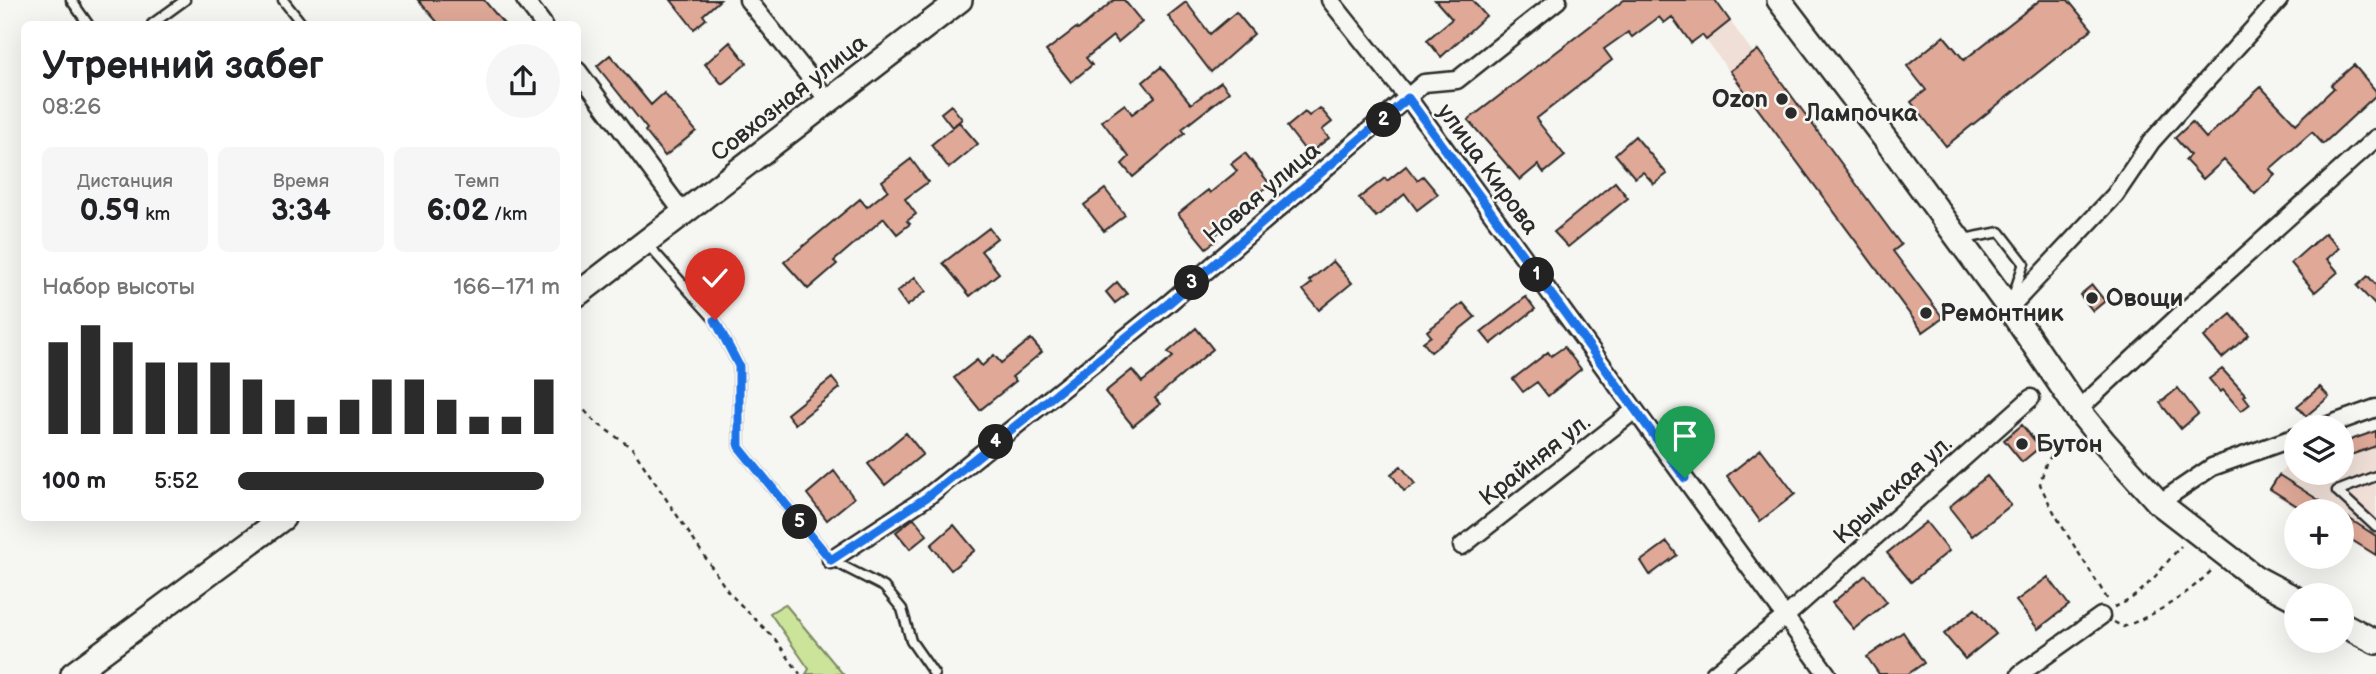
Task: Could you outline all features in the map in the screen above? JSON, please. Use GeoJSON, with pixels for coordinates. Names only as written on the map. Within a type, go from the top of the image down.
{"type":"FeatureCollection","features":[{"type":"Feature","properties":{"kind":"main road","name":"Совхозная улица"},"geometry":{"type":"LineString","coordinates":[[581,292],[960,0]]}},
{"type":"Feature","properties":{"kind":"main road"},"geometry":{"type":"LineString","coordinates":[[1779,0],[2009,308],[2078,410],[2159,503],[2256,578],[2284,593]]}},
{"type":"Feature","properties":{"kind":"main road"},"geometry":{"type":"LineString","coordinates":[[74,674],[279,521]]}},
{"type":"Feature","properties":{"kind":"main road"},"geometry":{"type":"LineString","coordinates":[[2354,630],[2376,642]]}},
{"type":"Feature","properties":{"kind":"street"},"geometry":{"type":"LineString","coordinates":[[525,0],[541,21]]}},
{"type":"Feature","properties":{"kind":"street"},"geometry":{"type":"LineString","coordinates":[[748,0],[828,100]]}},
{"type":"Feature","properties":{"kind":"street","name":"улица Кирова"},"geometry":{"type":"LineString","coordinates":[[1330,0],[1408,98],[1827,674]]}},
{"type":"Feature","properties":{"kind":"street","name":"Новая улица"},"geometry":{"type":"LineString","coordinates":[[831,560],[927,497],[1169,303],[1424,83],[1457,80],[1558,0]]}},
{"type":"Feature","properties":{"kind":"street"},"geometry":{"type":"LineString","coordinates":[[2009,308],[2115,195],[2151,142],[2279,0]]}},
{"type":"Feature","properties":{"kind":"street"},"geometry":{"type":"LineString","coordinates":[[581,75],[684,214]]}},
{"type":"Feature","properties":{"kind":"street"},"geometry":{"type":"LineString","coordinates":[[2078,410],[2376,138]]}},
{"type":"Feature","properties":{"kind":"street","name":"Крымская ул."},"geometry":{"type":"LineString","coordinates":[[1714,674],[1786,616],[2031,398]]}},
{"type":"Feature","properties":{"kind":"street"},"geometry":{"type":"LineString","coordinates":[[2354,416],[2376,408]]}},
{"type":"Feature","properties":{"kind":"street","name":"Крайняя ул."},"geometry":{"type":"LineString","coordinates":[[1462,546],[1635,410]]}},
{"type":"Feature","properties":{"kind":"street"},"geometry":{"type":"LineString","coordinates":[[2159,503],[2212,467],[2284,440]]}},
{"type":"Feature","properties":{"kind":"street"},"geometry":{"type":"LineString","coordinates":[[2020,674],[2106,612]]}},
{"type":"Feature","properties":{"kind":"lane"},"geometry":{"type":"LineString","coordinates":[[71,0],[86,21]]}},
{"type":"Feature","properties":{"kind":"lane"},"geometry":{"type":"LineString","coordinates":[[156,21],[185,0]]}},
{"type":"Feature","properties":{"kind":"lane"},"geometry":{"type":"LineString","coordinates":[[283,0],[300,21]]}},
{"type":"Feature","properties":{"kind":"lane"},"geometry":{"type":"LineString","coordinates":[[1959,240],[2000,232],[2024,263],[2009,308]]}},
{"type":"Feature","properties":{"kind":"lane"},"geometry":{"type":"LineString","coordinates":[[646,243],[715,320],[739,366],[739,447],[831,560],[884,587],[902,609],[911,641],[934,674]]}},
{"type":"Feature","properties":{"kind":"lane"},"geometry":{"type":"LineString","coordinates":[[2376,476],[2337,491],[2376,527]]}},
{"type":"Feature","properties":{"kind":"path"},"geometry":{"type":"LineString","coordinates":[[581,406],[594,421],[632,448],[729,593],[775,639],[800,674]]}},
{"type":"Feature","properties":{"kind":"path"},"geometry":{"type":"LineString","coordinates":[[2064,439],[2046,463],[2040,484],[2052,511],[2084,557],[2106,612],[2123,627],[2151,616],[2197,584],[2212,570]]}},
{"type":"Feature","properties":{"kind":"path"},"geometry":{"type":"LineString","coordinates":[[2106,612],[2123,604],[2150,581],[2180,545]]}},
{"type":"Feature","properties":{"kind":"shaded area"},"geometry":{"type":"Polygon","coordinates":[[[1730,21],[1897,251],[1874,268],[1706,40],[1730,21]]]}},
{"type":"Feature","properties":{"kind":"shaded area"},"geometry":{"type":"Polygon","coordinates":[[[2376,430],[2376,557],[2354,543],[2354,499],[2284,500],[2269,491],[2284,469],[2284,485],[2354,485],[2354,438],[2376,430]]]}},
{"type":"Feature","properties":{"kind":"green space"},"geometry":{"type":"Polygon","coordinates":[[[785,604],[843,674],[806,674],[809,669],[770,613],[785,604]]]}},
{"type":"Feature","properties":{"kind":"building"},"geometry":{"type":"Polygon","coordinates":[[[418,0],[484,0],[502,21],[436,21],[418,0]]]}},
{"type":"Feature","properties":{"kind":"building"},"geometry":{"type":"Polygon","coordinates":[[[671,0],[720,0],[703,15],[706,19],[694,29],[671,0]]]}},
{"type":"Feature","properties":{"kind":"building"},"geometry":{"type":"Polygon","coordinates":[[[1114,0],[1124,0],[1142,22],[1118,42],[1113,36],[1086,58],[1092,65],[1071,82],[1046,51],[1076,28],[1078,30],[1114,0]]]}},
{"type":"Feature","properties":{"kind":"building"},"geometry":{"type":"Polygon","coordinates":[[[1435,0],[1472,0],[1486,16],[1441,57],[1427,40],[1452,19],[1435,0]]]}},
{"type":"Feature","properties":{"kind":"building"},"geometry":{"type":"Polygon","coordinates":[[[1624,0],[1715,0],[1730,21],[1706,40],[1702,35],[1691,43],[1672,17],[1664,23],[1659,17],[1632,37],[1628,32],[1604,49],[1612,60],[1536,119],[1565,156],[1544,173],[1538,165],[1520,180],[1468,120],[1624,0]]]}},
{"type":"Feature","properties":{"kind":"building"},"geometry":{"type":"Polygon","coordinates":[[[2040,0],[2068,0],[2092,29],[1946,146],[1911,102],[1926,90],[1907,66],[1944,36],[1964,60],[2040,0]]]}},
{"type":"Feature","properties":{"kind":"building"},"geometry":{"type":"Polygon","coordinates":[[[1186,2],[1210,34],[1236,12],[1254,34],[1211,72],[1168,16],[1186,2]]]}},
{"type":"Feature","properties":{"kind":"building"},"geometry":{"type":"Polygon","coordinates":[[[730,42],[747,63],[722,84],[705,64],[730,42]]]}},
{"type":"Feature","properties":{"kind":"building"},"geometry":{"type":"Polygon","coordinates":[[[1758,50],[1901,245],[1893,251],[1943,318],[1923,332],[1730,71],[1758,50]]]}},
{"type":"Feature","properties":{"kind":"building"},"geometry":{"type":"Polygon","coordinates":[[[610,55],[651,105],[664,93],[696,131],[665,156],[597,66],[610,55]]]}},
{"type":"Feature","properties":{"kind":"building"},"geometry":{"type":"Polygon","coordinates":[[[2354,65],[2376,91],[2376,95],[2323,144],[2312,132],[2270,169],[2275,175],[2255,194],[2224,160],[2203,179],[2185,160],[2190,155],[2175,138],[2192,122],[2206,138],[2261,87],[2296,124],[2334,88],[2331,85],[2354,65]]]}},
{"type":"Feature","properties":{"kind":"building"},"geometry":{"type":"Polygon","coordinates":[[[1161,67],[1191,104],[1221,82],[1229,92],[1182,129],[1185,133],[1133,177],[1122,164],[1129,157],[1102,121],[1125,104],[1132,114],[1155,97],[1143,82],[1161,67]]]}},
{"type":"Feature","properties":{"kind":"building"},"geometry":{"type":"Polygon","coordinates":[[[951,105],[962,119],[952,127],[941,113],[951,105]]]}},
{"type":"Feature","properties":{"kind":"building"},"geometry":{"type":"Polygon","coordinates":[[[1320,108],[1332,122],[1322,130],[1329,138],[1308,154],[1287,127],[1305,112],[1309,116],[1320,108]]]}},
{"type":"Feature","properties":{"kind":"building"},"geometry":{"type":"Polygon","coordinates":[[[959,122],[978,144],[949,168],[931,145],[959,122]]]}},
{"type":"Feature","properties":{"kind":"building"},"geometry":{"type":"Polygon","coordinates":[[[1635,136],[1667,174],[1654,184],[1643,172],[1635,178],[1615,154],[1635,136]]]}},
{"type":"Feature","properties":{"kind":"building"},"geometry":{"type":"Polygon","coordinates":[[[1245,153],[1270,184],[1220,224],[1224,228],[1214,236],[1217,240],[1206,248],[1178,214],[1237,171],[1231,164],[1245,153]]]}},
{"type":"Feature","properties":{"kind":"building"},"geometry":{"type":"Polygon","coordinates":[[[911,159],[928,182],[905,199],[916,214],[907,221],[910,224],[897,234],[884,218],[834,261],[837,264],[808,289],[784,262],[860,199],[867,207],[888,190],[882,181],[911,159]]]}},
{"type":"Feature","properties":{"kind":"building"},"geometry":{"type":"Polygon","coordinates":[[[1406,166],[1417,180],[1423,176],[1438,194],[1417,210],[1405,194],[1376,217],[1359,198],[1406,166]]]}},
{"type":"Feature","properties":{"kind":"building"},"geometry":{"type":"Polygon","coordinates":[[[1615,182],[1628,198],[1568,247],[1554,232],[1615,182]]]}},
{"type":"Feature","properties":{"kind":"building"},"geometry":{"type":"Polygon","coordinates":[[[1105,189],[1125,215],[1104,231],[1084,205],[1105,189]]]}},
{"type":"Feature","properties":{"kind":"building"},"geometry":{"type":"Polygon","coordinates":[[[989,228],[997,238],[981,251],[999,273],[970,296],[943,263],[989,228]]]}},
{"type":"Feature","properties":{"kind":"building"},"geometry":{"type":"Polygon","coordinates":[[[2325,233],[2339,248],[2327,259],[2338,272],[2315,292],[2291,263],[2325,233]]]}},
{"type":"Feature","properties":{"kind":"building"},"geometry":{"type":"Polygon","coordinates":[[[1333,261],[1352,283],[1319,310],[1303,290],[1312,283],[1309,281],[1333,261]]]}},
{"type":"Feature","properties":{"kind":"building"},"geometry":{"type":"Polygon","coordinates":[[[2368,276],[2376,285],[2376,306],[2357,286],[2368,276]]]}},
{"type":"Feature","properties":{"kind":"building"},"geometry":{"type":"Polygon","coordinates":[[[915,277],[926,291],[907,306],[897,292],[915,277]]]}},
{"type":"Feature","properties":{"kind":"building"},"geometry":{"type":"Polygon","coordinates":[[[1117,282],[1127,294],[1115,303],[1106,292],[1117,282]]]}},
{"type":"Feature","properties":{"kind":"building","name":"Овощи"},"geometry":{"type":"Polygon","coordinates":[[[2092,285],[2105,301],[2093,311],[2080,295],[2092,285]]]}},
{"type":"Feature","properties":{"kind":"building"},"geometry":{"type":"Polygon","coordinates":[[[1526,297],[1535,309],[1491,344],[1481,332],[1526,297]]]}},
{"type":"Feature","properties":{"kind":"building"},"geometry":{"type":"Polygon","coordinates":[[[1463,303],[1475,317],[1431,352],[1423,342],[1431,336],[1427,331],[1463,303]]]}},
{"type":"Feature","properties":{"kind":"building"},"geometry":{"type":"Polygon","coordinates":[[[2231,314],[2249,335],[2222,358],[2204,337],[2231,314]]]}},
{"type":"Feature","properties":{"kind":"building"},"geometry":{"type":"Polygon","coordinates":[[[1196,328],[1213,349],[1155,398],[1160,404],[1133,426],[1105,392],[1132,370],[1142,382],[1173,357],[1168,352],[1196,328]]]}},
{"type":"Feature","properties":{"kind":"building"},"geometry":{"type":"Polygon","coordinates":[[[1031,339],[1042,352],[1012,377],[1016,381],[980,410],[954,378],[977,360],[982,366],[994,355],[1001,363],[1031,339]]]}},
{"type":"Feature","properties":{"kind":"building"},"geometry":{"type":"Polygon","coordinates":[[[1564,347],[1581,369],[1548,396],[1537,382],[1523,392],[1513,379],[1548,352],[1551,356],[1564,347]]]}},
{"type":"Feature","properties":{"kind":"building"},"geometry":{"type":"Polygon","coordinates":[[[2222,369],[2246,395],[2244,396],[2250,404],[2241,411],[2223,390],[2220,392],[2209,379],[2222,369]]]}},
{"type":"Feature","properties":{"kind":"building"},"geometry":{"type":"Polygon","coordinates":[[[832,378],[840,388],[795,424],[787,414],[832,378]]]}},
{"type":"Feature","properties":{"kind":"building"},"geometry":{"type":"Polygon","coordinates":[[[2320,387],[2329,397],[2307,415],[2297,406],[2320,387]]]}},
{"type":"Feature","properties":{"kind":"building"},"geometry":{"type":"Polygon","coordinates":[[[2178,388],[2198,414],[2181,429],[2160,403],[2178,388]]]}},
{"type":"Feature","properties":{"kind":"building","name":"Бутон"},"geometry":{"type":"Polygon","coordinates":[[[2022,425],[2040,447],[2022,462],[2004,440],[2022,425]]]}},
{"type":"Feature","properties":{"kind":"building"},"geometry":{"type":"Polygon","coordinates":[[[2376,431],[2376,446],[2354,454],[2354,439],[2376,431]]]}},
{"type":"Feature","properties":{"kind":"building"},"geometry":{"type":"Polygon","coordinates":[[[906,433],[923,454],[885,485],[868,464],[906,433]]]}},
{"type":"Feature","properties":{"kind":"building"},"geometry":{"type":"Polygon","coordinates":[[[1761,449],[1795,494],[1760,521],[1727,476],[1761,449]]]}},
{"type":"Feature","properties":{"kind":"building"},"geometry":{"type":"Polygon","coordinates":[[[1401,466],[1415,484],[1404,491],[1391,474],[1401,466]]]}},
{"type":"Feature","properties":{"kind":"building"},"geometry":{"type":"Polygon","coordinates":[[[834,471],[854,498],[827,520],[807,494],[834,471]]]}},
{"type":"Feature","properties":{"kind":"building"},"geometry":{"type":"Polygon","coordinates":[[[2279,475],[2284,478],[2284,485],[2295,485],[2317,499],[2286,499],[2270,489],[2279,475]]]}},
{"type":"Feature","properties":{"kind":"building"},"geometry":{"type":"Polygon","coordinates":[[[1987,476],[2011,505],[1972,536],[1949,507],[1987,476]]]}},
{"type":"Feature","properties":{"kind":"building"},"geometry":{"type":"Polygon","coordinates":[[[914,518],[927,535],[910,549],[896,532],[914,518]]]}},
{"type":"Feature","properties":{"kind":"building"},"geometry":{"type":"Polygon","coordinates":[[[1926,522],[1949,551],[1911,582],[1887,553],[1926,522]]]}},
{"type":"Feature","properties":{"kind":"building"},"geometry":{"type":"Polygon","coordinates":[[[2354,522],[2376,536],[2376,555],[2354,541],[2354,522]]]}},
{"type":"Feature","properties":{"kind":"building"},"geometry":{"type":"Polygon","coordinates":[[[954,525],[975,550],[951,570],[931,545],[954,525]]]}},
{"type":"Feature","properties":{"kind":"building"},"geometry":{"type":"Polygon","coordinates":[[[1667,542],[1677,555],[1650,575],[1641,561],[1667,542]]]}},
{"type":"Feature","properties":{"kind":"building"},"geometry":{"type":"Polygon","coordinates":[[[1866,575],[1887,602],[1854,629],[1832,603],[1866,575]]]}},
{"type":"Feature","properties":{"kind":"building"},"geometry":{"type":"Polygon","coordinates":[[[2048,577],[2069,605],[2038,629],[2016,601],[2048,577]]]}},
{"type":"Feature","properties":{"kind":"building"},"geometry":{"type":"Polygon","coordinates":[[[1975,609],[1996,634],[1965,659],[1944,634],[1975,609]]]}},
{"type":"Feature","properties":{"kind":"building"},"geometry":{"type":"Polygon","coordinates":[[[1903,632],[1924,663],[1908,674],[1879,674],[1867,657],[1903,632]]]}},
{"type":"Feature","properties":{"kind":"place","name":"Ozon"},"geometry":{"type":"Point","coordinates":[1782,99]}},
{"type":"Feature","properties":{"kind":"place","name":"Лампочка"},"geometry":{"type":"Point","coordinates":[1791,113]}},
{"type":"Feature","properties":{"kind":"place","name":"Овощи"},"geometry":{"type":"Point","coordinates":[2092,298]}},
{"type":"Feature","properties":{"kind":"place","name":"Ремонтник"},"geometry":{"type":"Point","coordinates":[1926,313]}},
{"type":"Feature","properties":{"kind":"place","name":"Бутон"},"geometry":{"type":"Point","coordinates":[2022,444]}},
{"type":"Feature","properties":{"kind":"route"},"geometry":{"type":"LineString","coordinates":[[715,320],[739,366],[739,447],[831,560],[927,497],[1169,303],[1408,98],[1685,478]]}}]}
